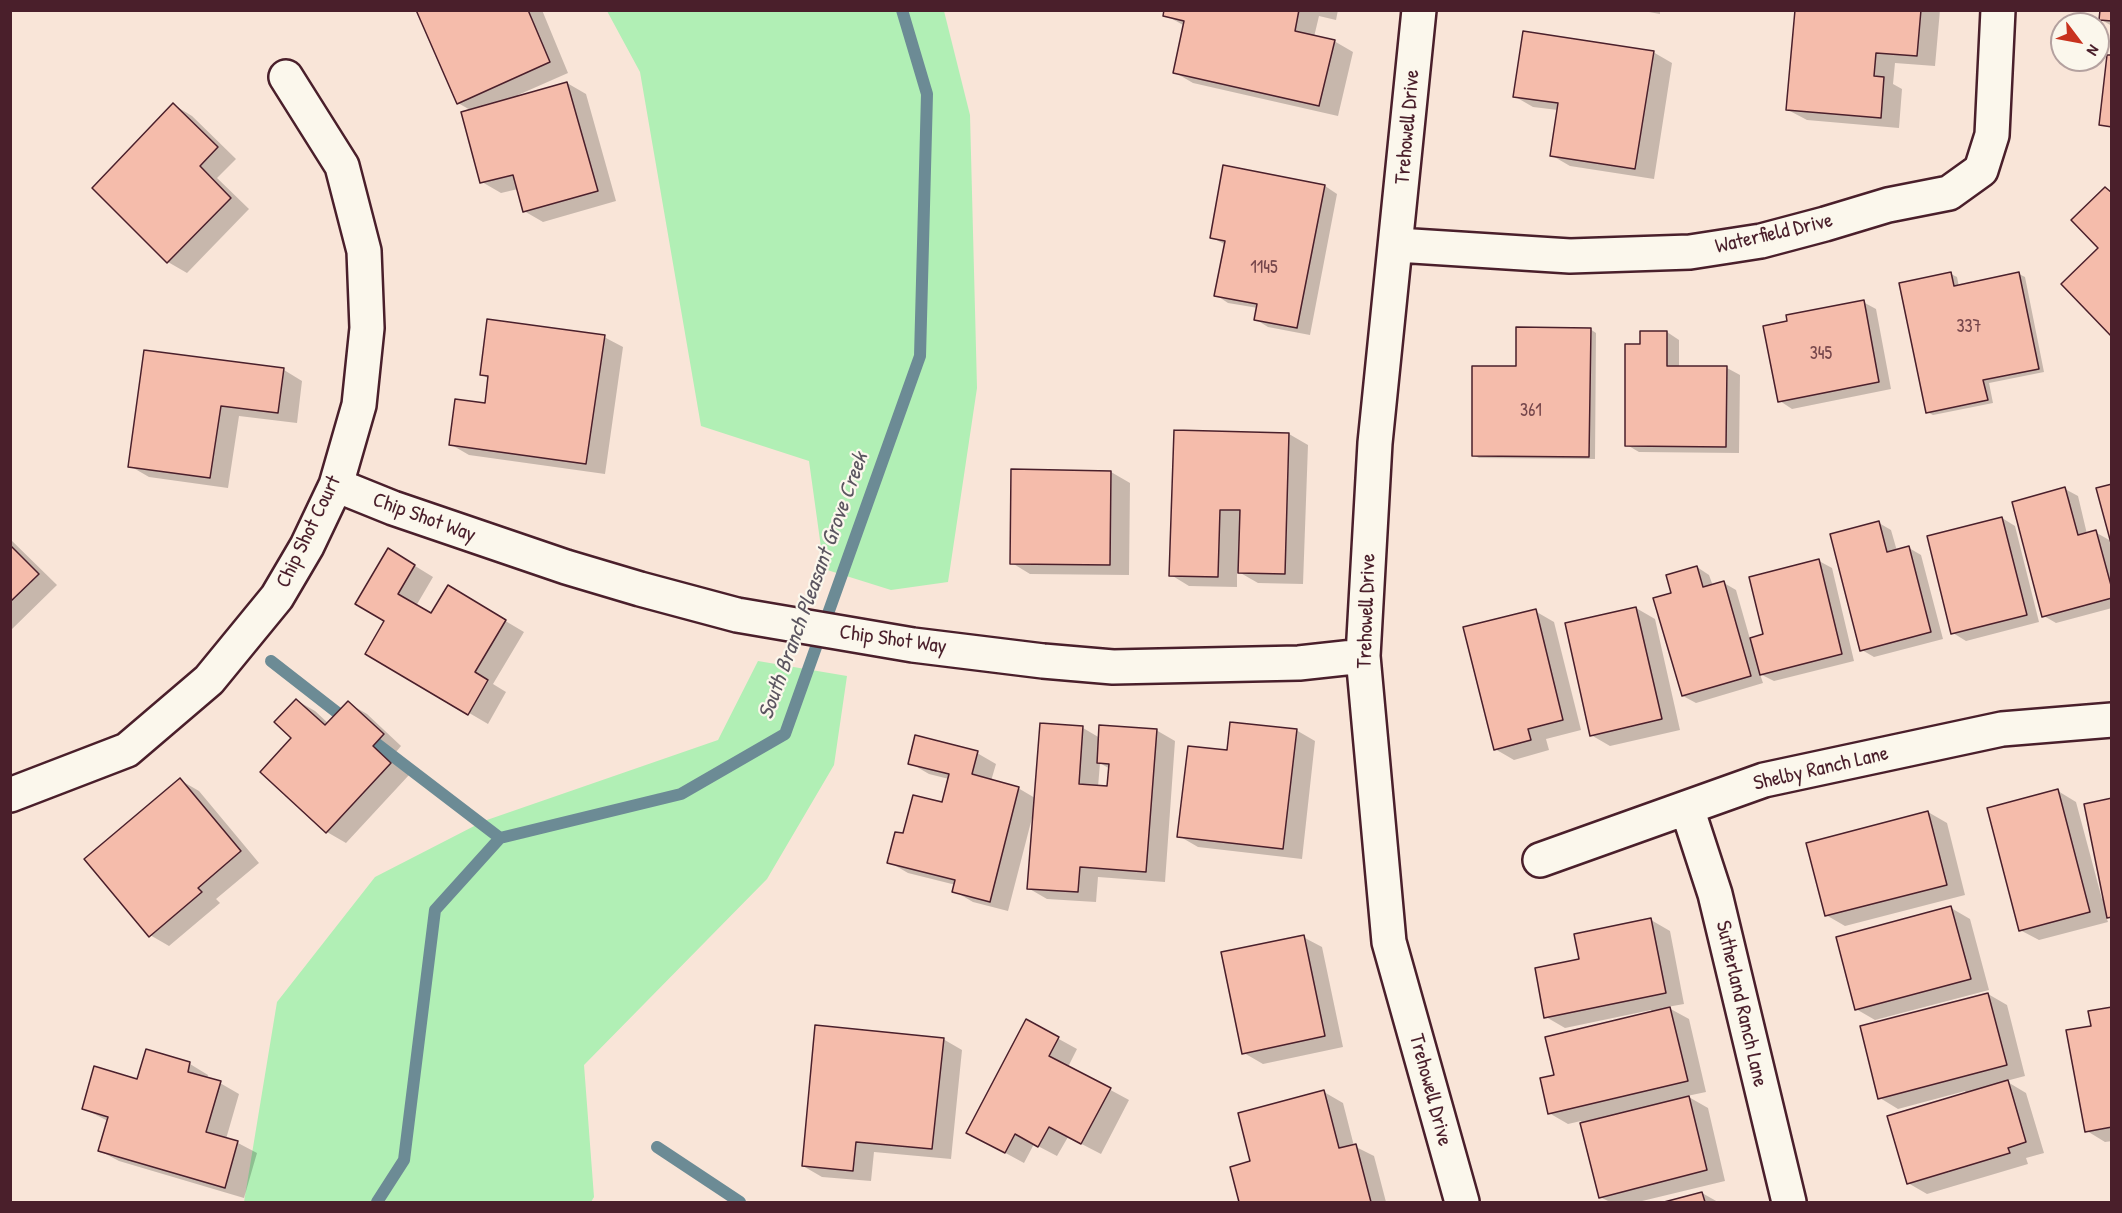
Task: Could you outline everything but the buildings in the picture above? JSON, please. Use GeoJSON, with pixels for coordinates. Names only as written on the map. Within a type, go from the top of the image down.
{"type":"FeatureCollection","features":[{"type":"Feature","properties":{"kind":"street","name":"Trehowell Drive"},"geometry":{"type":"LineString","coordinates":[[1419,10],[1375,443],[1363,656],[1389,942],[1462,1203]]}},
{"type":"Feature","properties":{"kind":"street","name":"Waterfield Drive"},"geometry":{"type":"LineString","coordinates":[[1396,245],[1570,256],[1690,252],[1761,241],[1888,205],[1949,193],[1981,170],[1992,135],[1998,10]]}},
{"type":"Feature","properties":{"kind":"street","name":"Chip Shot Court"},"geometry":{"type":"LineString","coordinates":[[10,795],[127,750],[209,680],[277,597],[307,546],[336,485],[358,405],[367,328],[364,251],[342,166],[286,77]]}},
{"type":"Feature","properties":{"kind":"street","name":"Chip Shot Way"},"geometry":{"type":"LineString","coordinates":[[336,485],[393,508],[566,567],[737,615],[913,645],[1113,667],[1299,663],[1363,656]]}},
{"type":"Feature","properties":{"kind":"street","name":"Shelby Ranch Lane"},"geometry":{"type":"LineString","coordinates":[[1540,860],[1764,780],[2002,729],[2112,720]]}},
{"type":"Feature","properties":{"kind":"street","name":"Sutherland Ranch Lane"},"geometry":{"type":"LineString","coordinates":[[1687,808],[1715,894],[1789,1203]]}},
{"type":"Feature","properties":{"kind":"green space"},"geometry":{"type":"Polygon","coordinates":[[[607,11],[944,11],[970,115],[977,388],[948,582],[891,590],[824,569],[809,461],[701,426],[640,72],[607,11]]]}},
{"type":"Feature","properties":{"kind":"green space"},"geometry":{"type":"Polygon","coordinates":[[[758,661],[847,676],[834,765],[767,879],[584,1065],[594,1197],[591,1202],[244,1202],[277,1002],[375,877],[484,821],[718,740],[758,661]]]}},
{"type":"Feature","properties":{"kind":"waterway","name":"South Branch Pleasant Grove Creek"},"geometry":{"type":"LineString","coordinates":[[377,1202],[404,1160],[435,910],[500,838],[681,794],[785,734],[920,356],[927,94],[902,10]]}},
{"type":"Feature","properties":{"kind":"waterway"},"geometry":{"type":"LineString","coordinates":[[271,661],[348,721]]}},
{"type":"Feature","properties":{"kind":"waterway"},"geometry":{"type":"LineString","coordinates":[[364,734],[500,838]]}},
{"type":"Feature","properties":{"kind":"waterway"},"geometry":{"type":"LineString","coordinates":[[657,1147],[740,1202]]}}]}
